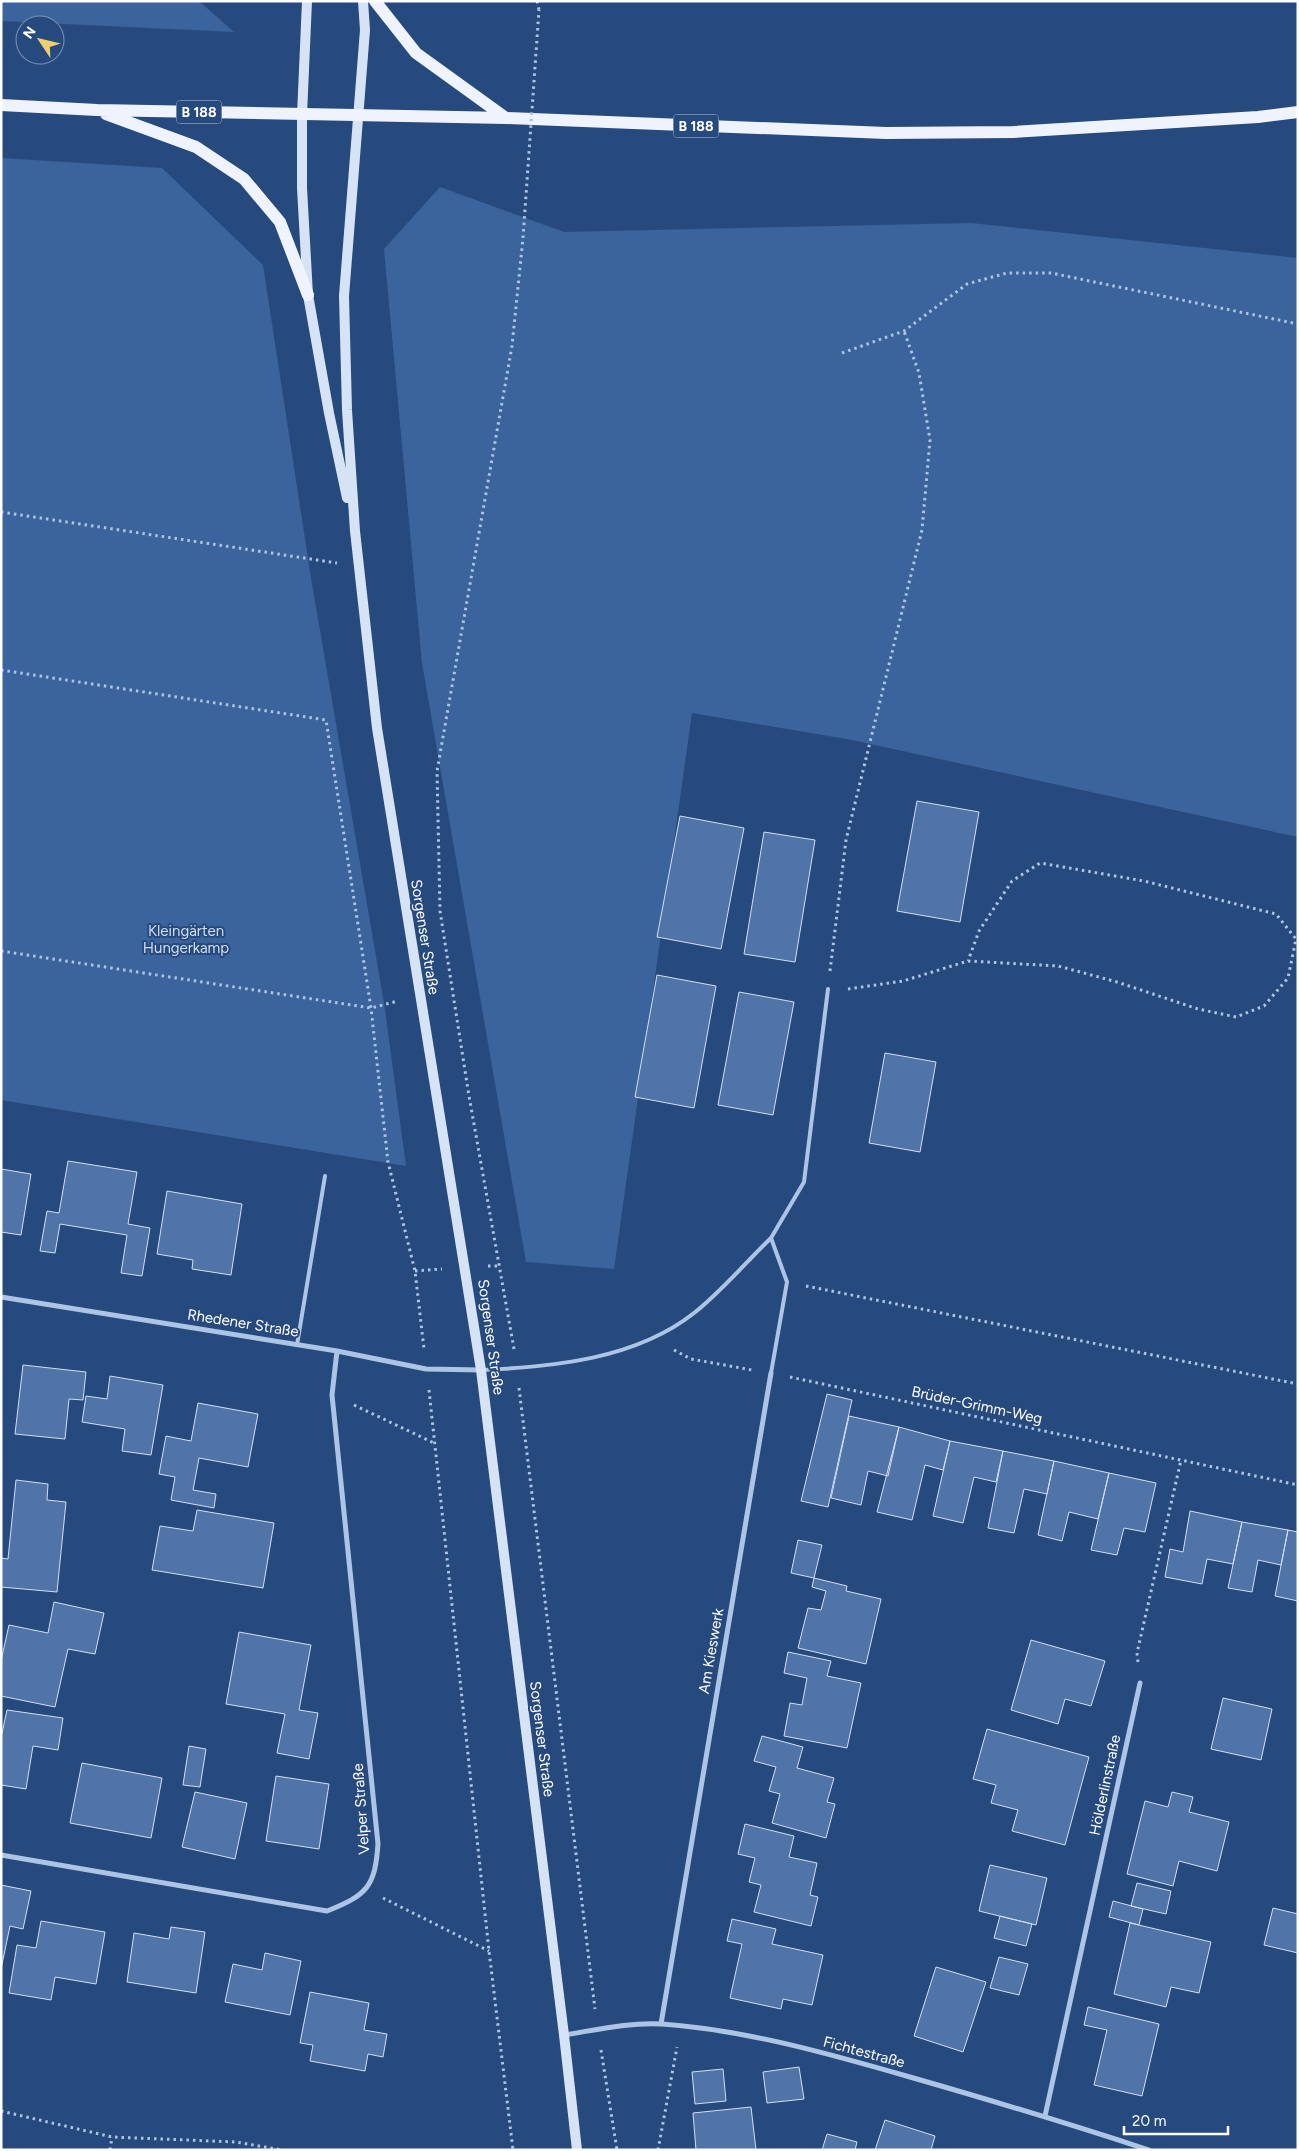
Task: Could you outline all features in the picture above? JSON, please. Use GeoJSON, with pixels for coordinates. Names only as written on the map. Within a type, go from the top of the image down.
{"type":"FeatureCollection","features":[{"type":"Feature","properties":{"kind":"main road"},"geometry":{"type":"LineString","coordinates":[[308,1],[302,115],[302,188],[308,295],[328,413],[355,531]]}},
{"type":"Feature","properties":{"kind":"main road"},"geometry":{"type":"LineString","coordinates":[[355,531],[347,410],[344,296],[365,30],[363,1]]}},
{"type":"Feature","properties":{"kind":"main road"},"geometry":{"type":"LineString","coordinates":[[375,1],[416,53],[506,118]]}},
{"type":"Feature","properties":{"kind":"main road","name":"B 188"},"geometry":{"type":"LineString","coordinates":[[1,105],[97,110],[506,118],[886,134],[1013,132],[1258,117],[1298,112]]}},
{"type":"Feature","properties":{"kind":"main road"},"geometry":{"type":"LineString","coordinates":[[97,110],[196,147],[244,179],[280,222],[308,295]]}},
{"type":"Feature","properties":{"kind":"main road","name":"Sorgenser Straße"},"geometry":{"type":"LineString","coordinates":[[355,531],[377,728],[481,1370],[564,2035],[576,2150]]}},
{"type":"Feature","properties":{"kind":"street","name":"Rhedener Straße"},"geometry":{"type":"LineString","coordinates":[[1,1297],[337,1351],[426,1369],[481,1370]]}},
{"type":"Feature","properties":{"kind":"street","name":"Velper Straße"},"geometry":{"type":"LineString","coordinates":[[337,1351],[332,1395],[378,1844],[376,1867],[366,1890]]}},
{"type":"Feature","properties":{"kind":"street","name":"Am Kieswerk"},"geometry":{"type":"LineString","coordinates":[[661,2024],[770,1373]]}},
{"type":"Feature","properties":{"kind":"street","name":"Hölderlinstraße"},"geometry":{"type":"LineString","coordinates":[[1045,2116],[1140,1683]]}},
{"type":"Feature","properties":{"kind":"street"},"geometry":{"type":"LineString","coordinates":[[1,1855],[327,1911],[350,1902],[366,1890]]}},
{"type":"Feature","properties":{"kind":"street","name":"Fichtestraße"},"geometry":{"type":"LineString","coordinates":[[564,2035],[629,2025],[661,2024],[730,2032],[848,2059],[1045,2116],[1149,2150]]}},
{"type":"Feature","properties":{"kind":"lane"},"geometry":{"type":"LineString","coordinates":[[481,1370],[582,1360],[654,1339],[695,1313],[771,1238],[804,1182],[828,989]]}},
{"type":"Feature","properties":{"kind":"lane"},"geometry":{"type":"LineString","coordinates":[[297,1345],[325,1176]]}},
{"type":"Feature","properties":{"kind":"lane"},"geometry":{"type":"LineString","coordinates":[[771,1238],[787,1282]]}},
{"type":"Feature","properties":{"kind":"lane","name":"Am Kieswerk"},"geometry":{"type":"LineString","coordinates":[[770,1373],[787,1282]]}},
{"type":"Feature","properties":{"kind":"path"},"geometry":{"type":"LineString","coordinates":[[537,1],[540,10],[523,238],[512,346],[437,771],[440,911],[516,1368],[598,2030],[617,2150]]}},
{"type":"Feature","properties":{"kind":"path"},"geometry":{"type":"LineString","coordinates":[[842,353],[904,330],[967,284],[1007,273],[1051,273],[1298,324]]}},
{"type":"Feature","properties":{"kind":"path"},"geometry":{"type":"LineString","coordinates":[[904,330],[919,373],[930,440],[922,530],[846,840],[828,989],[854,990],[903,981],[968,961],[1058,966],[1117,982],[1198,1009],[1236,1017],[1264,1006],[1288,978],[1296,939],[1276,914],[1144,881],[1040,863],[1012,881],[979,931],[968,961]]}},
{"type":"Feature","properties":{"kind":"path"},"geometry":{"type":"LineString","coordinates":[[1,512],[359,567]]}},
{"type":"Feature","properties":{"kind":"path"},"geometry":{"type":"LineString","coordinates":[[1,670],[326,720],[371,1008],[388,1162],[415,1272],[489,1951],[513,2150]]}},
{"type":"Feature","properties":{"kind":"path"},"geometry":{"type":"LineString","coordinates":[[1,951],[371,1008],[384,1003],[420,998]]}},
{"type":"Feature","properties":{"kind":"path"},"geometry":{"type":"LineString","coordinates":[[787,1282],[1298,1384]]}},
{"type":"Feature","properties":{"kind":"path","name":"Brüder-Grimm-Weg"},"geometry":{"type":"LineString","coordinates":[[654,1339],[691,1359],[770,1373],[1298,1485]]}},
{"type":"Feature","properties":{"kind":"path"},"geometry":{"type":"LineString","coordinates":[[332,1395],[435,1443]]}},
{"type":"Feature","properties":{"kind":"path"},"geometry":{"type":"LineString","coordinates":[[1140,1683],[1137,1653],[1181,1460]]}},
{"type":"Feature","properties":{"kind":"path"},"geometry":{"type":"LineString","coordinates":[[366,1890],[489,1951]]}},
{"type":"Feature","properties":{"kind":"path"},"geometry":{"type":"LineString","coordinates":[[658,2150],[681,2026]]}},
{"type":"Feature","properties":{"kind":"path"},"geometry":{"type":"LineString","coordinates":[[1,2111],[112,2137],[236,2142],[282,2150]]}},
{"type":"Feature","properties":{"kind":"path"},"geometry":{"type":"LineString","coordinates":[[110,2150],[112,2137]]}},
{"type":"Feature","properties":{"kind":"green space"},"geometry":{"type":"Polygon","coordinates":[[[1,1],[199,1],[234,32],[65,24],[65,15],[15,15],[15,22],[1,21],[1,1]]]}},
{"type":"Feature","properties":{"kind":"green space","name":"Kleingärten Hungerkamp"},"geometry":{"type":"Polygon","coordinates":[[[1,158],[162,168],[263,265],[311,578],[384,1003],[406,1166],[1,1100],[1,158]]]}},
{"type":"Feature","properties":{"kind":"green space"},"geometry":{"type":"Polygon","coordinates":[[[440,187],[564,232],[971,223],[1298,258],[1298,837],[852,740],[692,713],[614,1269],[526,1262],[422,663],[384,249],[440,187]]]}},
{"type":"Feature","properties":{"kind":"building"},"geometry":{"type":"Polygon","coordinates":[[[917,801],[979,812],[960,922],[897,911],[917,801]]]}},
{"type":"Feature","properties":{"kind":"building"},"geometry":{"type":"Polygon","coordinates":[[[680,816],[744,828],[721,949],[657,937],[680,816]]]}},
{"type":"Feature","properties":{"kind":"building"},"geometry":{"type":"Polygon","coordinates":[[[764,832],[815,840],[795,962],[744,954],[764,832]]]}},
{"type":"Feature","properties":{"kind":"building"},"geometry":{"type":"Polygon","coordinates":[[[657,975],[716,986],[694,1108],[635,1097],[657,975]]]}},
{"type":"Feature","properties":{"kind":"building"},"geometry":{"type":"Polygon","coordinates":[[[739,992],[794,1002],[773,1115],[718,1105],[739,992]]]}},
{"type":"Feature","properties":{"kind":"building"},"geometry":{"type":"Polygon","coordinates":[[[885,1053],[936,1062],[920,1152],[869,1143],[885,1053]]]}},
{"type":"Feature","properties":{"kind":"building"},"geometry":{"type":"Polygon","coordinates":[[[68,1161],[137,1172],[128,1224],[150,1228],[142,1276],[121,1273],[127,1235],[60,1224],[55,1253],[40,1251],[47,1211],[59,1213],[68,1161]]]}},
{"type":"Feature","properties":{"kind":"building"},"geometry":{"type":"Polygon","coordinates":[[[1,1169],[31,1174],[21,1235],[1,1232],[1,1169]]]}},
{"type":"Feature","properties":{"kind":"building"},"geometry":{"type":"Polygon","coordinates":[[[167,1191],[242,1204],[231,1275],[192,1269],[193,1260],[157,1254],[167,1191]]]}},
{"type":"Feature","properties":{"kind":"building"},"geometry":{"type":"Polygon","coordinates":[[[23,1365],[86,1372],[83,1400],[69,1399],[65,1439],[15,1434],[23,1365]]]}},
{"type":"Feature","properties":{"kind":"building"},"geometry":{"type":"Polygon","coordinates":[[[110,1376],[163,1385],[151,1455],[122,1451],[125,1429],[82,1422],[86,1396],[107,1399],[110,1376]]]}},
{"type":"Feature","properties":{"kind":"building"},"geometry":{"type":"Polygon","coordinates":[[[827,1394],[852,1400],[828,1507],[801,1501],[827,1394]]]}},
{"type":"Feature","properties":{"kind":"building"},"geometry":{"type":"Polygon","coordinates":[[[198,1403],[258,1414],[248,1467],[199,1458],[193,1490],[216,1494],[214,1508],[171,1500],[175,1477],[159,1474],[166,1436],[191,1441],[198,1403]]]}},
{"type":"Feature","properties":{"kind":"building"},"geometry":{"type":"Polygon","coordinates":[[[849,1416],[899,1427],[888,1476],[868,1471],[861,1505],[831,1498],[849,1416]]]}},
{"type":"Feature","properties":{"kind":"building"},"geometry":{"type":"Polygon","coordinates":[[[899,1427],[950,1441],[943,1470],[925,1465],[912,1520],[877,1512],[899,1427]]]}},
{"type":"Feature","properties":{"kind":"building"},"geometry":{"type":"Polygon","coordinates":[[[950,1441],[1003,1451],[996,1482],[974,1477],[963,1523],[933,1516],[950,1441]]]}},
{"type":"Feature","properties":{"kind":"building"},"geometry":{"type":"Polygon","coordinates":[[[1003,1451],[1054,1461],[1047,1494],[1024,1489],[1014,1533],[988,1528],[1003,1451]]]}},
{"type":"Feature","properties":{"kind":"building"},"geometry":{"type":"Polygon","coordinates":[[[1054,1461],[1109,1473],[1098,1519],[1069,1512],[1062,1541],[1038,1535],[1054,1461]]]}},
{"type":"Feature","properties":{"kind":"building"},"geometry":{"type":"Polygon","coordinates":[[[1109,1473],[1156,1483],[1145,1532],[1124,1528],[1117,1555],[1091,1550],[1109,1473]]]}},
{"type":"Feature","properties":{"kind":"building"},"geometry":{"type":"Polygon","coordinates":[[[16,1480],[48,1484],[47,1500],[66,1502],[57,1592],[1,1587],[1,1558],[8,1559],[16,1480]]]}},
{"type":"Feature","properties":{"kind":"building"},"geometry":{"type":"Polygon","coordinates":[[[197,1510],[274,1523],[263,1588],[152,1570],[160,1526],[193,1531],[197,1510]]]}},
{"type":"Feature","properties":{"kind":"building"},"geometry":{"type":"Polygon","coordinates":[[[1190,1511],[1242,1522],[1233,1564],[1207,1559],[1202,1584],[1165,1577],[1170,1549],[1183,1552],[1190,1511]]]}},
{"type":"Feature","properties":{"kind":"building"},"geometry":{"type":"Polygon","coordinates":[[[1242,1522],[1288,1530],[1281,1565],[1258,1560],[1252,1592],[1228,1588],[1242,1522]]]}},
{"type":"Feature","properties":{"kind":"building"},"geometry":{"type":"Polygon","coordinates":[[[1288,1530],[1298,1532],[1298,1601],[1275,1596],[1288,1530]]]}},
{"type":"Feature","properties":{"kind":"building"},"geometry":{"type":"Polygon","coordinates":[[[798,1540],[822,1545],[814,1578],[791,1573],[798,1540]]]}},
{"type":"Feature","properties":{"kind":"building"},"geometry":{"type":"Polygon","coordinates":[[[814,1578],[847,1586],[846,1591],[881,1599],[866,1664],[798,1648],[808,1608],[821,1610],[826,1591],[812,1587],[814,1578]]]}},
{"type":"Feature","properties":{"kind":"building"},"geometry":{"type":"Polygon","coordinates":[[[54,1602],[104,1613],[95,1654],[68,1649],[55,1707],[1,1696],[1,1661],[9,1625],[48,1633],[54,1602]]]}},
{"type":"Feature","properties":{"kind":"building"},"geometry":{"type":"Polygon","coordinates":[[[239,1632],[311,1645],[299,1710],[318,1713],[309,1759],[277,1753],[285,1714],[226,1704],[239,1632]]]}},
{"type":"Feature","properties":{"kind":"building"},"geometry":{"type":"Polygon","coordinates":[[[1031,1640],[1105,1661],[1091,1706],[1065,1699],[1058,1724],[1011,1710],[1031,1640]]]}},
{"type":"Feature","properties":{"kind":"building"},"geometry":{"type":"Polygon","coordinates":[[[788,1652],[831,1661],[827,1676],[861,1683],[847,1748],[784,1736],[790,1703],[802,1705],[807,1678],[784,1673],[788,1652]]]}},
{"type":"Feature","properties":{"kind":"building"},"geometry":{"type":"Polygon","coordinates":[[[1223,1698],[1272,1709],[1261,1760],[1211,1749],[1223,1698]]]}},
{"type":"Feature","properties":{"kind":"building"},"geometry":{"type":"Polygon","coordinates":[[[7,1710],[63,1718],[58,1750],[33,1746],[26,1789],[1,1785],[1,1738],[7,1710]]]}},
{"type":"Feature","properties":{"kind":"building"},"geometry":{"type":"Polygon","coordinates":[[[987,1729],[1089,1757],[1065,1845],[1012,1831],[1018,1810],[991,1803],[996,1785],[973,1779],[987,1729]]]}},
{"type":"Feature","properties":{"kind":"building"},"geometry":{"type":"Polygon","coordinates":[[[762,1736],[803,1747],[797,1768],[834,1778],[827,1802],[835,1804],[826,1838],[772,1823],[780,1794],[769,1791],[776,1767],[754,1761],[762,1736]]]}},
{"type":"Feature","properties":{"kind":"building"},"geometry":{"type":"Polygon","coordinates":[[[189,1746],[206,1749],[200,1787],[183,1785],[189,1746]]]}},
{"type":"Feature","properties":{"kind":"building"},"geometry":{"type":"Polygon","coordinates":[[[82,1763],[162,1778],[151,1838],[70,1823],[82,1763]]]}},
{"type":"Feature","properties":{"kind":"building"},"geometry":{"type":"Polygon","coordinates":[[[276,1776],[329,1784],[319,1849],[266,1841],[276,1776]]]}},
{"type":"Feature","properties":{"kind":"building"},"geometry":{"type":"Polygon","coordinates":[[[195,1792],[247,1803],[235,1859],[182,1847],[195,1792]]]}},
{"type":"Feature","properties":{"kind":"building"},"geometry":{"type":"Polygon","coordinates":[[[1172,1792],[1193,1797],[1189,1812],[1229,1822],[1217,1871],[1179,1861],[1173,1886],[1127,1874],[1145,1801],[1168,1807],[1172,1792]]]}},
{"type":"Feature","properties":{"kind":"building"},"geometry":{"type":"Polygon","coordinates":[[[745,1824],[794,1836],[789,1857],[817,1863],[810,1895],[818,1897],[811,1926],[754,1912],[761,1885],[749,1882],[755,1858],[738,1854],[745,1824]]]}},
{"type":"Feature","properties":{"kind":"building"},"geometry":{"type":"Polygon","coordinates":[[[990,1865],[1047,1878],[1036,1925],[979,1911],[990,1865]]]}},
{"type":"Feature","properties":{"kind":"building"},"geometry":{"type":"Polygon","coordinates":[[[1137,1883],[1171,1891],[1166,1914],[1131,1906],[1137,1883]]]}},
{"type":"Feature","properties":{"kind":"building"},"geometry":{"type":"Polygon","coordinates":[[[1,1885],[31,1891],[23,1929],[10,1926],[1,1969],[1,1885]]]}},
{"type":"Feature","properties":{"kind":"building"},"geometry":{"type":"Polygon","coordinates":[[[1113,1901],[1143,1909],[1139,1925],[1109,1917],[1113,1901]]]}},
{"type":"Feature","properties":{"kind":"building"},"geometry":{"type":"Polygon","coordinates":[[[1273,1908],[1298,1914],[1298,1953],[1264,1945],[1273,1908]]]}},
{"type":"Feature","properties":{"kind":"building"},"geometry":{"type":"Polygon","coordinates":[[[1000,1916],[1032,1924],[1026,1946],[994,1938],[1000,1916]]]}},
{"type":"Feature","properties":{"kind":"building"},"geometry":{"type":"Polygon","coordinates":[[[732,1919],[776,1929],[772,1944],[823,1955],[812,2005],[783,1999],[781,2009],[730,1998],[742,1944],[727,1941],[732,1919]]]}},
{"type":"Feature","properties":{"kind":"building"},"geometry":{"type":"Polygon","coordinates":[[[41,1921],[105,1932],[96,1984],[55,1977],[51,2000],[9,1993],[17,1945],[36,1948],[41,1921]]]}},
{"type":"Feature","properties":{"kind":"building"},"geometry":{"type":"Polygon","coordinates":[[[1130,1923],[1211,1942],[1199,1993],[1171,1987],[1166,2007],[1114,1994],[1130,1923]]]}},
{"type":"Feature","properties":{"kind":"building"},"geometry":{"type":"Polygon","coordinates":[[[171,1927],[205,1932],[196,1993],[127,1982],[134,1933],[169,1939],[171,1927]]]}},
{"type":"Feature","properties":{"kind":"building"},"geometry":{"type":"Polygon","coordinates":[[[265,1953],[301,1961],[290,2015],[225,2002],[233,1964],[262,1970],[265,1953]]]}},
{"type":"Feature","properties":{"kind":"building"},"geometry":{"type":"Polygon","coordinates":[[[999,1957],[1028,1964],[1019,1995],[990,1988],[999,1957]]]}},
{"type":"Feature","properties":{"kind":"building"},"geometry":{"type":"Polygon","coordinates":[[[936,1967],[986,1982],[963,2052],[914,2036],[936,1967]]]}},
{"type":"Feature","properties":{"kind":"building"},"geometry":{"type":"Polygon","coordinates":[[[310,1992],[369,2003],[364,2030],[387,2034],[383,2057],[368,2054],[365,2071],[310,2061],[313,2045],[300,2043],[310,1992]]]}},
{"type":"Feature","properties":{"kind":"building"},"geometry":{"type":"Polygon","coordinates":[[[1088,2007],[1159,2024],[1142,2096],[1094,2085],[1107,2030],[1084,2025],[1088,2007]]]}},
{"type":"Feature","properties":{"kind":"building"},"geometry":{"type":"Polygon","coordinates":[[[799,2067],[804,2099],[767,2103],[763,2072],[799,2067]]]}},
{"type":"Feature","properties":{"kind":"building"},"geometry":{"type":"Polygon","coordinates":[[[723,2069],[726,2101],[695,2104],[692,2072],[723,2069]]]}},
{"type":"Feature","properties":{"kind":"building"},"geometry":{"type":"Polygon","coordinates":[[[751,2107],[756,2150],[696,2150],[693,2113],[751,2107]]]}},
{"type":"Feature","properties":{"kind":"building"},"geometry":{"type":"Polygon","coordinates":[[[885,2120],[935,2136],[931,2150],[875,2150],[885,2120]]]}},
{"type":"Feature","properties":{"kind":"building"},"geometry":{"type":"Polygon","coordinates":[[[827,2134],[857,2142],[855,2150],[822,2150],[827,2134]]]}}]}
